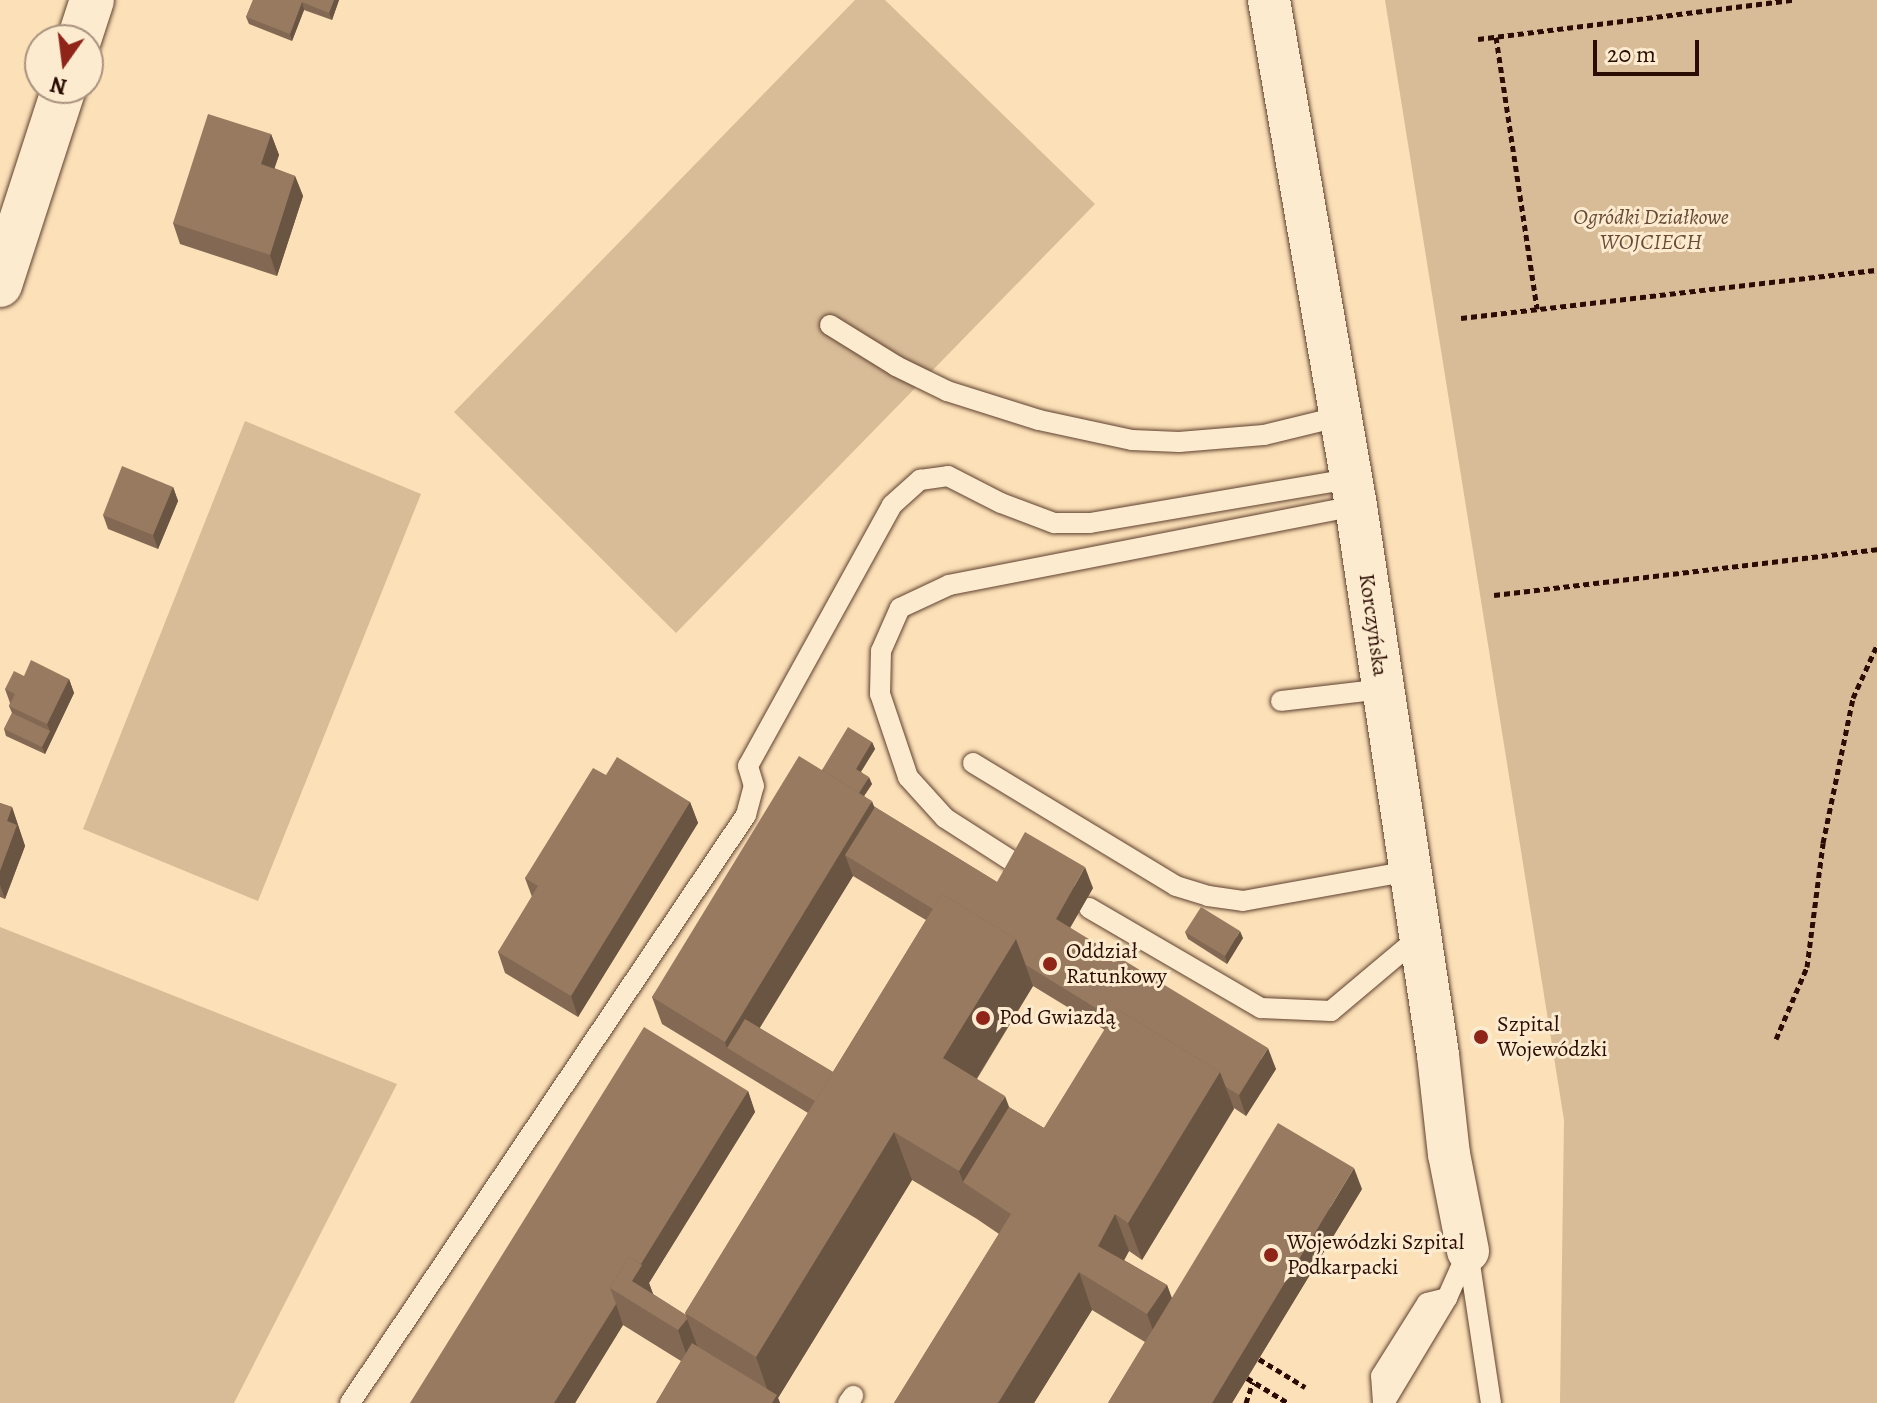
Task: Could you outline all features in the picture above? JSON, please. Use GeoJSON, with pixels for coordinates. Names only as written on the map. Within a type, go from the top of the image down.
{"type":"FeatureCollection","features":[{"type":"Feature","properties":{"kind":"main road"},"geometry":{"type":"LineString","coordinates":[[84,24],[92,0]]}},
{"type":"Feature","properties":{"kind":"main road"},"geometry":{"type":"LineString","coordinates":[[0,285],[59,104]]}},
{"type":"Feature","properties":{"kind":"street","name":"Korczyńska"},"geometry":{"type":"LineString","coordinates":[[1269,0],[1353,492],[1420,936],[1449,1154],[1468,1251]]}},
{"type":"Feature","properties":{"kind":"lane"},"geometry":{"type":"LineString","coordinates":[[830,325],[896,366],[947,391],[1039,420],[1132,440],[1179,442],[1264,435],[1338,417]]}},
{"type":"Feature","properties":{"kind":"lane"},"geometry":{"type":"LineString","coordinates":[[350,1403],[746,815],[754,786],[748,766],[892,505],[920,480],[948,476],[1001,503],[1054,523],[1090,523],[1353,492]]}},
{"type":"Feature","properties":{"kind":"lane"},"geometry":{"type":"LineString","coordinates":[[1015,863],[945,818],[908,777],[880,694],[881,651],[900,608],[949,585],[1353,492]]}},
{"type":"Feature","properties":{"kind":"lane"},"geometry":{"type":"LineString","coordinates":[[1281,701],[1383,689]]}},
{"type":"Feature","properties":{"kind":"lane"},"geometry":{"type":"LineString","coordinates":[[973,763],[1176,886],[1208,896],[1243,901],[1410,871]]}},
{"type":"Feature","properties":{"kind":"lane"},"geometry":{"type":"LineString","coordinates":[[1089,908],[1261,1008],[1331,1011],[1420,936]]}},
{"type":"Feature","properties":{"kind":"lane"},"geometry":{"type":"LineString","coordinates":[[1383,1403],[1447,1298],[1468,1251]]}},
{"type":"Feature","properties":{"kind":"lane"},"geometry":{"type":"LineString","coordinates":[[1468,1251],[1491,1403]]}},
{"type":"Feature","properties":{"kind":"path"},"geometry":{"type":"LineString","coordinates":[[1478,39],[1793,0]]}},
{"type":"Feature","properties":{"kind":"path"},"geometry":{"type":"LineString","coordinates":[[1496,37],[1537,309]]}},
{"type":"Feature","properties":{"kind":"path"},"geometry":{"type":"LineString","coordinates":[[1461,318],[1877,270]]}},
{"type":"Feature","properties":{"kind":"path"},"geometry":{"type":"LineString","coordinates":[[1494,595],[1877,549]]}},
{"type":"Feature","properties":{"kind":"path"},"geometry":{"type":"LineString","coordinates":[[1776,1039],[1807,967],[1823,843],[1853,698],[1877,645]]}},
{"type":"Feature","properties":{"kind":"path"},"geometry":{"type":"LineString","coordinates":[[1259,1359],[1305,1387]]}},
{"type":"Feature","properties":{"kind":"path"},"geometry":{"type":"LineString","coordinates":[[1246,1403],[1250,1380],[1288,1403]]}},
{"type":"Feature","properties":{"kind":"green space"},"geometry":{"type":"Polygon","coordinates":[[[855,0],[885,0],[1095,204],[676,633],[454,412],[855,0]]]}},
{"type":"Feature","properties":{"kind":"green space","name":"Ogródki Działkowe WOJCIECH"},"geometry":{"type":"Polygon","coordinates":[[[1385,0],[1877,0],[1877,1403],[1560,1403],[1564,1120],[1385,0]]]}},
{"type":"Feature","properties":{"kind":"green space"},"geometry":{"type":"Polygon","coordinates":[[[245,421],[421,494],[258,901],[83,829],[245,421]]]}},
{"type":"Feature","properties":{"kind":"green space"},"geometry":{"type":"Polygon","coordinates":[[[0,927],[397,1084],[234,1403],[0,1403],[0,927]]]}},
{"type":"Feature","properties":{"kind":"building"},"geometry":{"type":"Polygon","coordinates":[[[253,0],[334,0],[329,13],[302,2],[290,34],[246,17],[253,0]]]}},
{"type":"Feature","properties":{"kind":"building"},"geometry":{"type":"Polygon","coordinates":[[[208,114],[271,134],[261,164],[295,176],[270,255],[173,223],[208,114]]]}},
{"type":"Feature","properties":{"kind":"building"},"geometry":{"type":"Polygon","coordinates":[[[122,466],[173,487],[153,535],[103,515],[122,466]]]}},
{"type":"Feature","properties":{"kind":"building"},"geometry":{"type":"Polygon","coordinates":[[[31,660],[69,679],[47,724],[9,706],[15,694],[5,689],[14,671],[24,676],[31,660]]]}},
{"type":"Feature","properties":{"kind":"building"},"geometry":{"type":"Polygon","coordinates":[[[12,713],[50,731],[42,747],[4,729],[12,713]]]}},
{"type":"Feature","properties":{"kind":"building"},"geometry":{"type":"Polygon","coordinates":[[[848,727],[872,742],[856,769],[869,777],[859,793],[822,770],[848,727]]]}},
{"type":"Feature","properties":{"kind":"building"},"geometry":{"type":"Polygon","coordinates":[[[799,756],[872,801],[725,1042],[652,997],[799,756]]]}},
{"type":"Feature","properties":{"kind":"building"},"geometry":{"type":"Polygon","coordinates":[[[617,757],[690,802],[571,996],[498,952],[538,886],[525,878],[593,768],[606,775],[617,757]]]}},
{"type":"Feature","properties":{"kind":"building"},"geometry":{"type":"Polygon","coordinates":[[[0,803],[12,807],[7,821],[17,825],[0,871],[0,803]]]}},
{"type":"Feature","properties":{"kind":"building","name":"Oddział Ratunkowy"},"geometry":{"type":"Polygon","coordinates":[[[875,807],[997,882],[1025,832],[1085,867],[1056,919],[1268,1048],[1239,1095],[1226,1087],[1220,1072],[1117,1009],[1112,1018],[1026,965],[1016,939],[942,894],[933,909],[845,855],[875,807]]]}},
{"type":"Feature","properties":{"kind":"building"},"geometry":{"type":"Polygon","coordinates":[[[942,894],[1016,939],[943,1058],[1005,1096],[959,1171],[894,1132],[756,1357],[685,1313],[942,894]]]}},
{"type":"Feature","properties":{"kind":"building"},"geometry":{"type":"Polygon","coordinates":[[[1201,907],[1240,931],[1225,956],[1185,932],[1201,907]]]}},
{"type":"Feature","properties":{"kind":"building"},"geometry":{"type":"Polygon","coordinates":[[[1117,1009],[1220,1072],[1128,1223],[1115,1214],[1098,1246],[1167,1285],[1147,1314],[1079,1272],[998,1403],[894,1403],[1011,1214],[963,1182],[1009,1107],[1044,1128],[1117,1009]]]}},
{"type":"Feature","properties":{"kind":"building"},"geometry":{"type":"Polygon","coordinates":[[[745,1019],[833,1072],[815,1101],[727,1048],[745,1019]]]}},
{"type":"Feature","properties":{"kind":"building"},"geometry":{"type":"Polygon","coordinates":[[[644,1027],[748,1091],[641,1264],[629,1257],[610,1288],[616,1304],[554,1403],[410,1403],[644,1027]]]}},
{"type":"Feature","properties":{"kind":"building","name":"Wojewódzki Szpital Podkarpacki"},"geometry":{"type":"Polygon","coordinates":[[[1278,1123],[1354,1168],[1212,1403],[1108,1403],[1278,1123]]]}},
{"type":"Feature","properties":{"kind":"building"},"geometry":{"type":"Polygon","coordinates":[[[629,1257],[642,1265],[632,1281],[686,1315],[687,1319],[678,1330],[610,1288],[629,1257]]]}},
{"type":"Feature","properties":{"kind":"building"},"geometry":{"type":"Polygon","coordinates":[[[692,1343],[777,1395],[772,1403],[656,1403],[692,1343]]]}},
{"type":"Feature","properties":{"kind":"place","name":"Oddział Ratunkowy"},"geometry":{"type":"Point","coordinates":[1050,964]}},
{"type":"Feature","properties":{"kind":"place","name":"Pod Gwiazdą"},"geometry":{"type":"Point","coordinates":[983,1018]}},
{"type":"Feature","properties":{"kind":"place","name":"Szpital Wojewódzki"},"geometry":{"type":"Point","coordinates":[1481,1037]}},
{"type":"Feature","properties":{"kind":"place","name":"Wojewódzki Szpital Podkarpacki"},"geometry":{"type":"Point","coordinates":[1271,1255]}}]}
